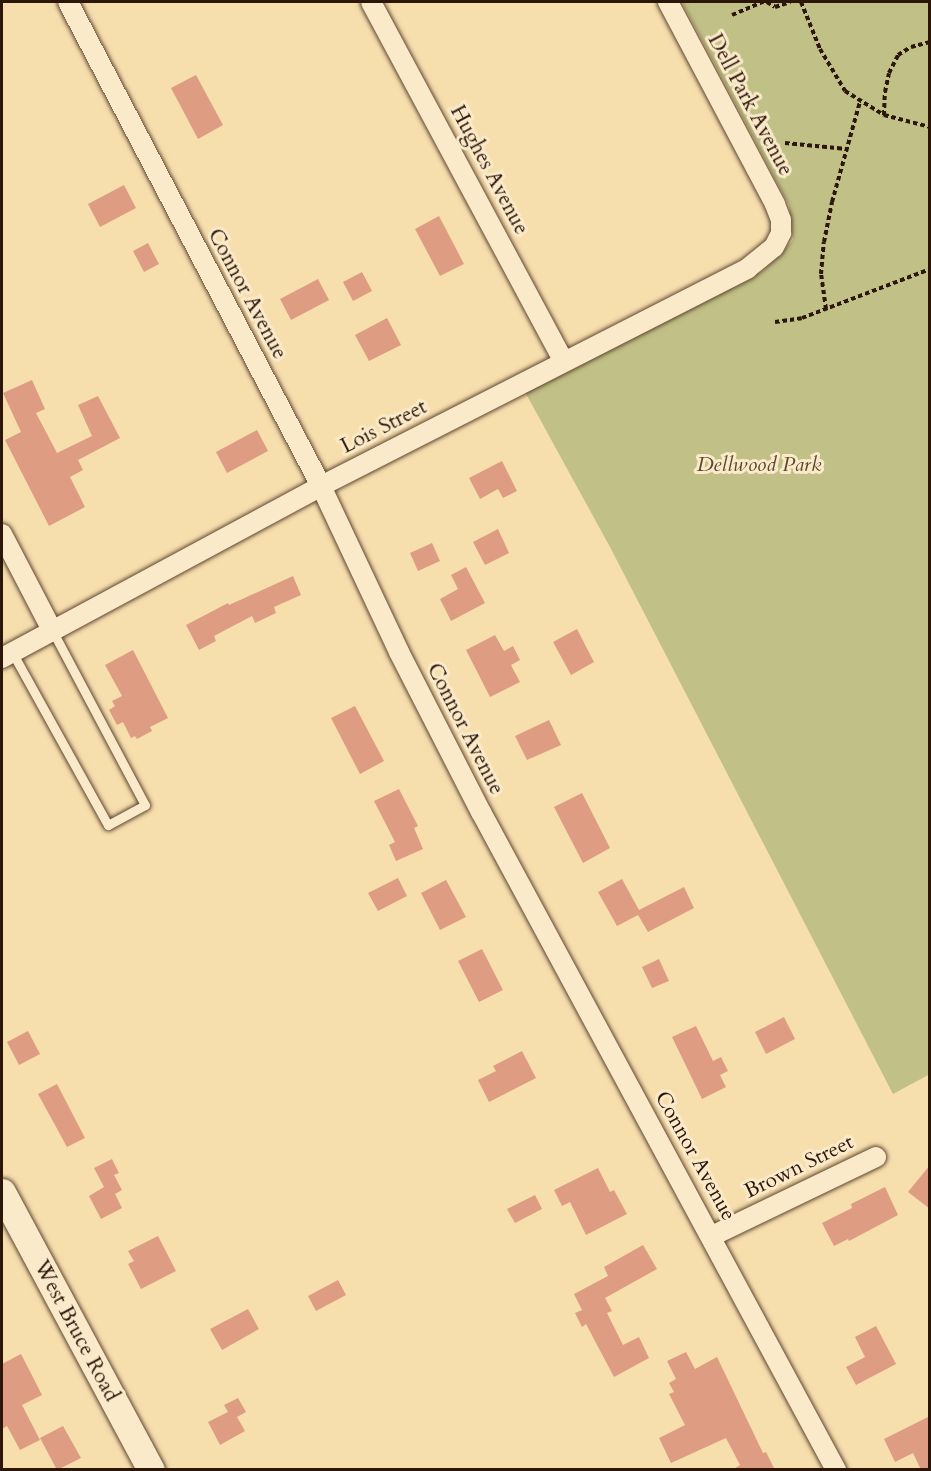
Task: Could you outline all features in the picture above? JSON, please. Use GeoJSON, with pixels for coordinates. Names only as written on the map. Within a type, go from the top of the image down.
{"type":"FeatureCollection","features":[{"type":"Feature","properties":{"kind":"street","name":"Connor Avenue"},"geometry":{"type":"LineString","coordinates":[[68,2],[321,486],[399,652],[481,812],[712,1236],[836,1470]]}},
{"type":"Feature","properties":{"kind":"street","name":"Hughes Avenue"},"geometry":{"type":"LineString","coordinates":[[371,2],[564,362]]}},
{"type":"Feature","properties":{"kind":"street","name":"Dell Park Avenue"},"geometry":{"type":"LineString","coordinates":[[668,2],[775,204],[782,220],[781,233]]}},
{"type":"Feature","properties":{"kind":"street","name":"Lois Street"},"geometry":{"type":"LineString","coordinates":[[7,655],[321,486],[748,268],[774,247],[781,233]]}},
{"type":"Feature","properties":{"kind":"street"},"geometry":{"type":"LineString","coordinates":[[2,534],[53,632]]}},
{"type":"Feature","properties":{"kind":"street","name":"Brown Street"},"geometry":{"type":"LineString","coordinates":[[712,1236],[876,1157]]}},
{"type":"Feature","properties":{"kind":"street","name":"West Bruce Road"},"geometry":{"type":"LineString","coordinates":[[2,1192],[152,1470]]}},
{"type":"Feature","properties":{"kind":"lane"},"geometry":{"type":"LineString","coordinates":[[7,655],[108,825],[145,805],[53,632]]}},
{"type":"Feature","properties":{"kind":"path"},"geometry":{"type":"LineString","coordinates":[[732,15],[765,2],[775,7],[790,2]]}},
{"type":"Feature","properties":{"kind":"path"},"geometry":{"type":"LineString","coordinates":[[801,2],[831,72],[844,91],[885,115],[930,127]]}},
{"type":"Feature","properties":{"kind":"path"},"geometry":{"type":"LineString","coordinates":[[885,115],[885,92],[889,73],[898,55],[911,47],[930,42]]}},
{"type":"Feature","properties":{"kind":"path"},"geometry":{"type":"LineString","coordinates":[[826,309],[821,274],[824,242],[832,202],[860,102]]}},
{"type":"Feature","properties":{"kind":"path"},"geometry":{"type":"LineString","coordinates":[[786,143],[848,149]]}},
{"type":"Feature","properties":{"kind":"path"},"geometry":{"type":"LineString","coordinates":[[775,322],[802,318],[930,269]]}},
{"type":"Feature","properties":{"kind":"green space","name":"Dellwood Park"},"geometry":{"type":"Polygon","coordinates":[[[682,2],[929,2],[930,1074],[893,1094],[610,547],[525,392],[763,271],[793,240],[789,205],[682,2]]]}},
{"type":"Feature","properties":{"kind":"building"},"geometry":{"type":"Polygon","coordinates":[[[196,75],[223,125],[198,139],[171,88],[196,75]]]}},
{"type":"Feature","properties":{"kind":"building"},"geometry":{"type":"Polygon","coordinates":[[[124,185],[136,208],[100,227],[88,204],[124,185]]]}},
{"type":"Feature","properties":{"kind":"building"},"geometry":{"type":"Polygon","coordinates":[[[439,216],[464,264],[440,276],[415,229],[439,216]]]}},
{"type":"Feature","properties":{"kind":"building"},"geometry":{"type":"Polygon","coordinates":[[[148,243],[159,264],[144,272],[133,251],[148,243]]]}},
{"type":"Feature","properties":{"kind":"building"},"geometry":{"type":"Polygon","coordinates":[[[362,272],[372,291],[353,301],[343,282],[362,272]]]}},
{"type":"Feature","properties":{"kind":"building"},"geometry":{"type":"Polygon","coordinates":[[[318,279],[329,300],[291,320],[280,299],[318,279]]]}},
{"type":"Feature","properties":{"kind":"building"},"geometry":{"type":"Polygon","coordinates":[[[387,318],[401,345],[369,361],[355,335],[387,318]]]}},
{"type":"Feature","properties":{"kind":"building"},"geometry":{"type":"Polygon","coordinates":[[[32,380],[45,409],[36,413],[57,453],[92,436],[78,405],[98,396],[120,438],[78,460],[83,470],[70,477],[85,507],[49,526],[5,440],[21,432],[3,393],[32,380]]]}},
{"type":"Feature","properties":{"kind":"building"},"geometry":{"type":"Polygon","coordinates":[[[257,430],[268,451],[227,473],[216,452],[257,430]]]}},
{"type":"Feature","properties":{"kind":"building"},"geometry":{"type":"Polygon","coordinates":[[[502,461],[517,491],[503,498],[498,489],[480,499],[469,478],[502,461]]]}},
{"type":"Feature","properties":{"kind":"building"},"geometry":{"type":"Polygon","coordinates":[[[498,529],[509,553],[485,565],[473,542],[498,529]]]}},
{"type":"Feature","properties":{"kind":"building"},"geometry":{"type":"Polygon","coordinates":[[[432,543],[440,561],[418,571],[410,553],[432,543]]]}},
{"type":"Feature","properties":{"kind":"building"},"geometry":{"type":"Polygon","coordinates":[[[466,567],[485,603],[451,621],[440,599],[458,589],[451,575],[466,567]]]}},
{"type":"Feature","properties":{"kind":"building"},"geometry":{"type":"Polygon","coordinates":[[[293,576],[301,595],[274,607],[276,613],[255,623],[252,616],[214,636],[216,641],[199,650],[186,625],[228,603],[229,605],[293,576]]]}},
{"type":"Feature","properties":{"kind":"building"},"geometry":{"type":"Polygon","coordinates":[[[577,629],[594,662],[571,675],[553,642],[577,629]]]}},
{"type":"Feature","properties":{"kind":"building"},"geometry":{"type":"Polygon","coordinates":[[[495,635],[504,651],[513,646],[520,660],[511,665],[520,682],[490,697],[466,650],[495,635]]]}},
{"type":"Feature","properties":{"kind":"building"},"geometry":{"type":"Polygon","coordinates":[[[133,650],[168,718],[150,727],[152,731],[137,739],[135,736],[131,738],[123,722],[117,725],[109,710],[115,706],[112,701],[122,696],[105,665],[133,650]]]}},
{"type":"Feature","properties":{"kind":"building"},"geometry":{"type":"Polygon","coordinates":[[[355,706],[384,761],[360,774],[331,718],[355,706]]]}},
{"type":"Feature","properties":{"kind":"building"},"geometry":{"type":"Polygon","coordinates":[[[549,720],[561,745],[527,760],[515,736],[549,720]]]}},
{"type":"Feature","properties":{"kind":"building"},"geometry":{"type":"Polygon","coordinates":[[[399,789],[418,826],[414,828],[423,849],[396,861],[389,845],[395,842],[374,801],[399,789]]]}},
{"type":"Feature","properties":{"kind":"building"},"geometry":{"type":"Polygon","coordinates":[[[582,793],[610,848],[583,863],[554,807],[582,793]]]}},
{"type":"Feature","properties":{"kind":"building"},"geometry":{"type":"Polygon","coordinates":[[[398,878],[407,896],[378,911],[368,893],[398,878]]]}},
{"type":"Feature","properties":{"kind":"building"},"geometry":{"type":"Polygon","coordinates":[[[622,879],[639,910],[684,887],[694,908],[648,932],[638,915],[617,926],[598,892],[622,879]]]}},
{"type":"Feature","properties":{"kind":"building"},"geometry":{"type":"Polygon","coordinates":[[[446,880],[466,917],[440,930],[421,893],[446,880]]]}},
{"type":"Feature","properties":{"kind":"building"},"geometry":{"type":"Polygon","coordinates":[[[482,949],[503,990],[479,1002],[458,961],[482,949]]]}},
{"type":"Feature","properties":{"kind":"building"},"geometry":{"type":"Polygon","coordinates":[[[659,959],[669,981],[652,988],[642,967],[659,959]]]}},
{"type":"Feature","properties":{"kind":"building"},"geometry":{"type":"Polygon","coordinates":[[[784,1017],[795,1039],[766,1054],[755,1032],[784,1017]]]}},
{"type":"Feature","properties":{"kind":"building"},"geometry":{"type":"Polygon","coordinates":[[[696,1026],[713,1061],[721,1057],[728,1071],[720,1075],[726,1087],[702,1099],[672,1037],[696,1026]]]}},
{"type":"Feature","properties":{"kind":"building"},"geometry":{"type":"Polygon","coordinates":[[[28,1031],[40,1054],[19,1065],[7,1042],[28,1031]]]}},
{"type":"Feature","properties":{"kind":"building"},"geometry":{"type":"Polygon","coordinates":[[[522,1051],[536,1078],[489,1102],[478,1080],[496,1071],[493,1066],[522,1051]]]}},
{"type":"Feature","properties":{"kind":"building"},"geometry":{"type":"Polygon","coordinates":[[[57,1084],[85,1138],[67,1147],[38,1094],[57,1084]]]}},
{"type":"Feature","properties":{"kind":"building"},"geometry":{"type":"Polygon","coordinates":[[[112,1159],[119,1173],[114,1175],[122,1190],[115,1194],[122,1208],[101,1219],[89,1196],[104,1187],[94,1168],[112,1159]]]}},
{"type":"Feature","properties":{"kind":"building"},"geometry":{"type":"Polygon","coordinates":[[[930,1165],[930,1209],[908,1192],[930,1165]]]}},
{"type":"Feature","properties":{"kind":"building"},"geometry":{"type":"Polygon","coordinates":[[[598,1168],[610,1192],[614,1190],[627,1214],[586,1235],[570,1202],[562,1206],[554,1190],[598,1168]]]}},
{"type":"Feature","properties":{"kind":"building"},"geometry":{"type":"Polygon","coordinates":[[[885,1187],[898,1215],[849,1241],[848,1239],[834,1246],[822,1223],[852,1208],[851,1204],[885,1187]]]}},
{"type":"Feature","properties":{"kind":"building"},"geometry":{"type":"Polygon","coordinates":[[[535,1195],[542,1209],[515,1223],[507,1209],[535,1195]]]}},
{"type":"Feature","properties":{"kind":"building"},"geometry":{"type":"Polygon","coordinates":[[[158,1236],[176,1271],[141,1289],[128,1264],[134,1261],[128,1251],[158,1236]]]}},
{"type":"Feature","properties":{"kind":"building"},"geometry":{"type":"Polygon","coordinates":[[[643,1245],[657,1269],[605,1298],[612,1311],[607,1313],[623,1345],[639,1337],[649,1358],[614,1377],[586,1324],[582,1327],[575,1313],[582,1310],[574,1294],[608,1276],[604,1267],[643,1245]]]}},
{"type":"Feature","properties":{"kind":"building"},"geometry":{"type":"Polygon","coordinates":[[[338,1280],[346,1295],[316,1311],[308,1296],[338,1280]]]}},
{"type":"Feature","properties":{"kind":"building"},"geometry":{"type":"Polygon","coordinates":[[[248,1309],[259,1329],[222,1350],[210,1329],[248,1309]]]}},
{"type":"Feature","properties":{"kind":"building"},"geometry":{"type":"Polygon","coordinates":[[[876,1326],[896,1364],[856,1385],[846,1367],[865,1357],[855,1337],[876,1326]]]}},
{"type":"Feature","properties":{"kind":"building"},"geometry":{"type":"Polygon","coordinates":[[[686,1352],[695,1369],[717,1357],[763,1453],[766,1452],[775,1470],[732,1470],[740,1465],[726,1438],[671,1463],[659,1438],[685,1425],[669,1394],[674,1392],[669,1383],[676,1379],[667,1361],[686,1352]]]}},
{"type":"Feature","properties":{"kind":"building"},"geometry":{"type":"Polygon","coordinates":[[[21,1354],[42,1395],[22,1405],[40,1440],[20,1450],[7,1426],[2,1429],[2,1364],[21,1354]]]}},
{"type":"Feature","properties":{"kind":"building"},"geometry":{"type":"Polygon","coordinates":[[[238,1398],[246,1412],[237,1417],[245,1431],[220,1445],[208,1422],[228,1412],[224,1405],[238,1398]]]}},
{"type":"Feature","properties":{"kind":"building"},"geometry":{"type":"Polygon","coordinates":[[[930,1416],[930,1470],[921,1470],[913,1453],[895,1462],[884,1439],[930,1416]]]}},
{"type":"Feature","properties":{"kind":"building"},"geometry":{"type":"Polygon","coordinates":[[[63,1426],[81,1458],[57,1470],[40,1438],[63,1426]]]}}]}
